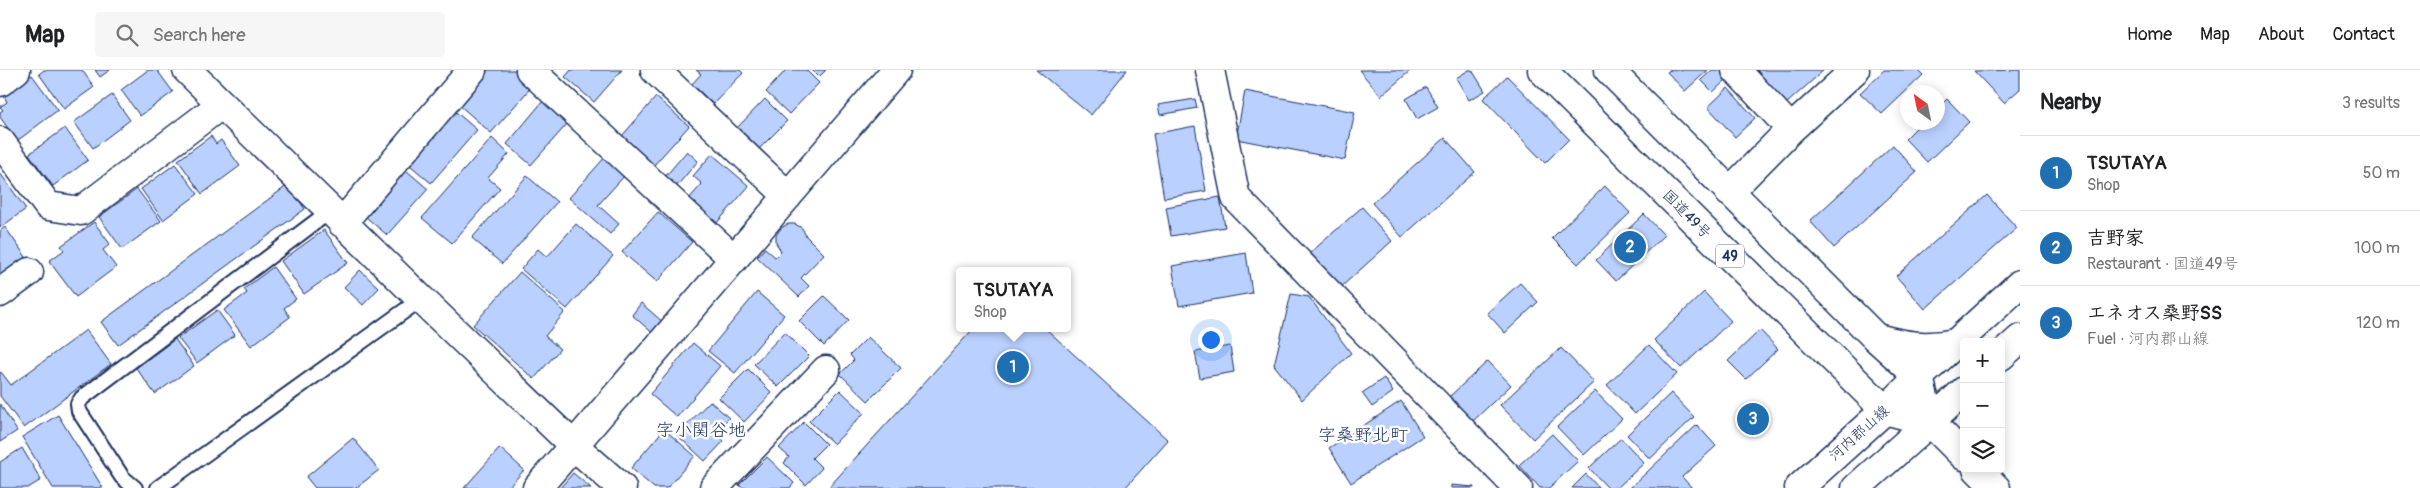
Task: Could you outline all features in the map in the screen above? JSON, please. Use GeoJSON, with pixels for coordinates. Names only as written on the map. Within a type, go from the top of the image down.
{"type":"FeatureCollection","features":[{"type":"Feature","properties":{"kind":"main road"},"geometry":{"type":"LineString","coordinates":[[0,82],[16,70]]}},
{"type":"Feature","properties":{"kind":"main road"},"geometry":{"type":"LineString","coordinates":[[187,70],[421,299],[574,446],[622,488]]}},
{"type":"Feature","properties":{"kind":"main road"},"geometry":{"type":"LineString","coordinates":[[336,217],[472,70]]}},
{"type":"Feature","properties":{"kind":"main road"},"geometry":{"type":"LineString","coordinates":[[530,70],[734,259]]}},
{"type":"Feature","properties":{"kind":"main road"},"geometry":{"type":"LineString","coordinates":[[537,488],[896,70]]}},
{"type":"Feature","properties":{"kind":"main road"},"geometry":{"type":"LineString","coordinates":[[1210,70],[1236,198],[1518,488]]}},
{"type":"Feature","properties":{"kind":"main road","name":"国道49号"},"geometry":{"type":"LineString","coordinates":[[1542,70],[1885,410],[1930,422]]}},
{"type":"Feature","properties":{"kind":"main road"},"geometry":{"type":"LineString","coordinates":[[1609,70],[1729,192],[1876,338],[1918,377],[1930,422],[1960,452]]}},
{"type":"Feature","properties":{"kind":"main road"},"geometry":{"type":"LineString","coordinates":[[1736,70],[1791,129]]}},
{"type":"Feature","properties":{"kind":"main road"},"geometry":{"type":"LineString","coordinates":[[1729,192],[1791,129],[1855,70]]}},
{"type":"Feature","properties":{"kind":"main road"},"geometry":{"type":"LineString","coordinates":[[668,74],[788,196]]}},
{"type":"Feature","properties":{"kind":"main road"},"geometry":{"type":"LineString","coordinates":[[0,141],[48,206],[81,211],[222,104]]}},
{"type":"Feature","properties":{"kind":"main road"},"geometry":{"type":"LineString","coordinates":[[0,293],[29,272]]}},
{"type":"Feature","properties":{"kind":"main road","name":"河内郡山線"},"geometry":{"type":"LineString","coordinates":[[1799,488],[2020,284]]}},
{"type":"Feature","properties":{"kind":"main road"},"geometry":{"type":"LineString","coordinates":[[1876,338],[1908,347],[1939,347],[1956,343]]}},
{"type":"Feature","properties":{"kind":"main road"},"geometry":{"type":"LineString","coordinates":[[2005,352],[2020,339]]}},
{"type":"Feature","properties":{"kind":"main road"},"geometry":{"type":"LineString","coordinates":[[714,488],[826,370]]}},
{"type":"Feature","properties":{"kind":"main road"},"geometry":{"type":"LineString","coordinates":[[1856,488],[1960,395]]}},
{"type":"Feature","properties":{"kind":"main road"},"geometry":{"type":"LineString","coordinates":[[1981,473],[1996,488]]}},
{"type":"Feature","properties":{"kind":"lane"},"geometry":{"type":"LineString","coordinates":[[134,488],[122,477],[79,411],[78,404],[82,398],[336,217]]}},
{"type":"Feature","properties":{"kind":"lane"},"geometry":{"type":"LineString","coordinates":[[158,488],[421,299]]}},
{"type":"Feature","properties":{"kind":"building"},"geometry":{"type":"Polygon","coordinates":[[[44,70],[82,70],[94,87],[64,109],[39,74],[44,70]]]}},
{"type":"Feature","properties":{"kind":"building"},"geometry":{"type":"Polygon","coordinates":[[[95,70],[110,70],[100,77],[95,70]]]}},
{"type":"Feature","properties":{"kind":"building"},"geometry":{"type":"Polygon","coordinates":[[[148,70],[157,70],[173,92],[140,116],[121,90],[148,70]]]}},
{"type":"Feature","properties":{"kind":"building"},"geometry":{"type":"Polygon","coordinates":[[[486,70],[518,70],[534,84],[491,133],[457,103],[486,70]]]}},
{"type":"Feature","properties":{"kind":"building"},"geometry":{"type":"Polygon","coordinates":[[[571,70],[622,70],[594,102],[565,77],[571,70]]]}},
{"type":"Feature","properties":{"kind":"building"},"geometry":{"type":"Polygon","coordinates":[[[696,70],[740,70],[743,73],[713,104],[692,84],[701,74],[696,70]]]}},
{"type":"Feature","properties":{"kind":"building"},"geometry":{"type":"Polygon","coordinates":[[[786,70],[806,70],[819,83],[789,114],[766,92],[786,70]]]}},
{"type":"Feature","properties":{"kind":"building"},"geometry":{"type":"Polygon","coordinates":[[[812,70],[826,70],[819,77],[812,70]]]}},
{"type":"Feature","properties":{"kind":"building"},"geometry":{"type":"Polygon","coordinates":[[[1036,70],[1127,70],[1091,115],[1036,70]]]}},
{"type":"Feature","properties":{"kind":"building"},"geometry":{"type":"Polygon","coordinates":[[[1359,70],[1411,70],[1381,96],[1359,70]]]}},
{"type":"Feature","properties":{"kind":"building"},"geometry":{"type":"Polygon","coordinates":[[[1472,70],[1485,91],[1469,100],[1456,78],[1472,70]]]}},
{"type":"Feature","properties":{"kind":"building"},"geometry":{"type":"Polygon","coordinates":[[[1670,70],[1708,70],[1685,91],[1667,72],[1670,70]]]}},
{"type":"Feature","properties":{"kind":"building"},"geometry":{"type":"Polygon","coordinates":[[[1712,70],[1720,70],[1728,78],[1713,92],[1701,80],[1712,70]]]}},
{"type":"Feature","properties":{"kind":"building"},"geometry":{"type":"Polygon","coordinates":[[[1756,70],[1824,70],[1786,104],[1756,70]]]}},
{"type":"Feature","properties":{"kind":"building"},"geometry":{"type":"Polygon","coordinates":[[[1884,70],[1918,70],[1923,75],[1912,85],[1900,85],[1900,97],[1882,114],[1860,93],[1884,70]]]}},
{"type":"Feature","properties":{"kind":"building"},"geometry":{"type":"Polygon","coordinates":[[[2020,70],[2020,89],[2004,103],[1974,71],[2020,70]]]}},
{"type":"Feature","properties":{"kind":"building"},"geometry":{"type":"Polygon","coordinates":[[[32,75],[58,110],[17,141],[0,117],[0,112],[3,110],[0,107],[7,102],[4,96],[32,75]]]}},
{"type":"Feature","properties":{"kind":"building"},"geometry":{"type":"Polygon","coordinates":[[[1507,76],[1569,139],[1545,163],[1483,99],[1507,76]]]}},
{"type":"Feature","properties":{"kind":"building"},"geometry":{"type":"Polygon","coordinates":[[[1426,87],[1438,107],[1417,119],[1406,99],[1426,87]]]}},
{"type":"Feature","properties":{"kind":"building"},"geometry":{"type":"Polygon","coordinates":[[[1728,88],[1755,118],[1735,137],[1708,107],[1728,88]]]}},
{"type":"Feature","properties":{"kind":"building"},"geometry":{"type":"Polygon","coordinates":[[[1245,91],[1355,112],[1345,160],[1236,139],[1245,91]]]}},
{"type":"Feature","properties":{"kind":"building"},"geometry":{"type":"Polygon","coordinates":[[[112,95],[130,120],[93,148],[74,122],[112,95]]]}},
{"type":"Feature","properties":{"kind":"building"},"geometry":{"type":"Polygon","coordinates":[[[656,97],[689,126],[654,165],[621,137],[656,97]]]}},
{"type":"Feature","properties":{"kind":"building"},"geometry":{"type":"Polygon","coordinates":[[[765,99],[787,121],[757,151],[735,130],[765,99]]]}},
{"type":"Feature","properties":{"kind":"building"},"geometry":{"type":"Polygon","coordinates":[[[1195,99],[1197,108],[1160,115],[1158,105],[1195,99]]]}},
{"type":"Feature","properties":{"kind":"building"},"geometry":{"type":"Polygon","coordinates":[[[1947,99],[1969,122],[1927,162],[1905,139],[1914,130],[1945,130],[1945,101],[1947,99]]]}},
{"type":"Feature","properties":{"kind":"building"},"geometry":{"type":"Polygon","coordinates":[[[543,101],[568,123],[531,165],[507,144],[543,101]]]}},
{"type":"Feature","properties":{"kind":"building"},"geometry":{"type":"Polygon","coordinates":[[[450,107],[477,130],[431,183],[404,160],[450,107]]]}},
{"type":"Feature","properties":{"kind":"building"},"geometry":{"type":"Polygon","coordinates":[[[1195,126],[1206,191],[1164,198],[1153,134],[1195,126]]]}},
{"type":"Feature","properties":{"kind":"building"},"geometry":{"type":"Polygon","coordinates":[[[65,128],[88,160],[53,186],[29,154],[65,128]]]}},
{"type":"Feature","properties":{"kind":"building"},"geometry":{"type":"Polygon","coordinates":[[[211,136],[216,144],[221,140],[240,166],[202,194],[178,160],[211,136]]]}},
{"type":"Feature","properties":{"kind":"building"},"geometry":{"type":"Polygon","coordinates":[[[492,138],[509,154],[488,178],[500,188],[452,243],[422,218],[492,138]]]}},
{"type":"Feature","properties":{"kind":"building"},"geometry":{"type":"Polygon","coordinates":[[[1445,138],[1475,172],[1402,237],[1372,203],[1445,138]]]}},
{"type":"Feature","properties":{"kind":"building"},"geometry":{"type":"Polygon","coordinates":[[[1893,145],[1917,172],[1834,248],[1810,221],[1893,145]]]}},
{"type":"Feature","properties":{"kind":"building"},"geometry":{"type":"Polygon","coordinates":[[[687,151],[698,161],[676,187],[665,177],[687,151]]]}},
{"type":"Feature","properties":{"kind":"building"},"geometry":{"type":"Polygon","coordinates":[[[712,154],[749,186],[716,224],[688,200],[702,184],[693,176],[712,154]]]}},
{"type":"Feature","properties":{"kind":"building"},"geometry":{"type":"Polygon","coordinates":[[[606,156],[626,174],[598,205],[619,224],[610,234],[569,198],[606,156]]]}},
{"type":"Feature","properties":{"kind":"building"},"geometry":{"type":"Polygon","coordinates":[[[175,164],[198,194],[163,220],[141,189],[175,164]]]}},
{"type":"Feature","properties":{"kind":"building"},"geometry":{"type":"Polygon","coordinates":[[[400,165],[428,189],[387,235],[360,212],[400,165]]]}},
{"type":"Feature","properties":{"kind":"building"},"geometry":{"type":"Polygon","coordinates":[[[0,173],[26,209],[1,227],[0,226],[0,173]]]}},
{"type":"Feature","properties":{"kind":"building"},"geometry":{"type":"Polygon","coordinates":[[[527,176],[557,202],[502,264],[472,238],[527,176]]]}},
{"type":"Feature","properties":{"kind":"building"},"geometry":{"type":"Polygon","coordinates":[[[288,185],[305,209],[118,345],[101,322],[288,185]]]}},
{"type":"Feature","properties":{"kind":"building"},"geometry":{"type":"Polygon","coordinates":[[[1605,186],[1630,213],[1578,264],[1552,238],[1605,186]]]}},
{"type":"Feature","properties":{"kind":"building"},"geometry":{"type":"Polygon","coordinates":[[[137,189],[161,221],[122,249],[99,217],[137,189]]]}},
{"type":"Feature","properties":{"kind":"building"},"geometry":{"type":"Polygon","coordinates":[[[1987,195],[2017,228],[1925,309],[1896,276],[1987,195]]]}},
{"type":"Feature","properties":{"kind":"building"},"geometry":{"type":"Polygon","coordinates":[[[1220,197],[1225,227],[1171,236],[1166,207],[1220,197]]]}},
{"type":"Feature","properties":{"kind":"building"},"geometry":{"type":"Polygon","coordinates":[[[1362,207],[1392,241],[1340,288],[1309,254],[1362,207]]]}},
{"type":"Feature","properties":{"kind":"building"},"geometry":{"type":"Polygon","coordinates":[[[658,212],[692,242],[657,282],[622,252],[658,212]]]}},
{"type":"Feature","properties":{"kind":"building"},"geometry":{"type":"Polygon","coordinates":[[[1644,214],[1664,235],[1616,281],[1596,260],[1644,214]]]}},
{"type":"Feature","properties":{"kind":"building"},"geometry":{"type":"Polygon","coordinates":[[[94,222],[110,244],[103,250],[116,267],[76,297],[49,261],[64,250],[61,246],[94,222]]]}},
{"type":"Feature","properties":{"kind":"building"},"geometry":{"type":"Polygon","coordinates":[[[576,224],[613,256],[567,309],[521,269],[538,249],[547,257],[576,224]]]}},
{"type":"Feature","properties":{"kind":"building"},"geometry":{"type":"Polygon","coordinates":[[[788,224],[795,224],[802,228],[806,236],[824,254],[801,278],[809,286],[799,297],[757,257],[765,248],[775,257],[781,251],[776,243],[776,235],[781,228],[788,224]]]}},
{"type":"Feature","properties":{"kind":"building"},"geometry":{"type":"Polygon","coordinates":[[[5,227],[26,257],[0,276],[0,231],[5,227]]]}},
{"type":"Feature","properties":{"kind":"building"},"geometry":{"type":"Polygon","coordinates":[[[324,230],[348,263],[304,294],[281,261],[324,230]]]}},
{"type":"Feature","properties":{"kind":"building"},"geometry":{"type":"Polygon","coordinates":[[[1246,253],[1252,293],[1179,306],[1172,266],[1246,253]]]}},
{"type":"Feature","properties":{"kind":"building"},"geometry":{"type":"Polygon","coordinates":[[[273,267],[296,299],[284,308],[290,317],[251,346],[224,310],[247,293],[244,289],[273,267]]]}},
{"type":"Feature","properties":{"kind":"building"},"geometry":{"type":"Polygon","coordinates":[[[360,270],[379,288],[363,305],[344,287],[360,270]]]}},
{"type":"Feature","properties":{"kind":"building"},"geometry":{"type":"Polygon","coordinates":[[[520,272],[565,312],[545,336],[560,349],[534,379],[473,325],[520,272]]]}},
{"type":"Feature","properties":{"kind":"building"},"geometry":{"type":"Polygon","coordinates":[[[1520,283],[1538,302],[1505,333],[1487,313],[1520,283]]]}},
{"type":"Feature","properties":{"kind":"building"},"geometry":{"type":"Polygon","coordinates":[[[757,292],[784,315],[735,373],[708,351],[757,292]]]}},
{"type":"Feature","properties":{"kind":"building"},"geometry":{"type":"Polygon","coordinates":[[[1704,292],[1731,321],[1681,368],[1654,340],[1704,292]]]}},
{"type":"Feature","properties":{"kind":"building"},"geometry":{"type":"Polygon","coordinates":[[[1291,294],[1309,297],[1351,353],[1302,400],[1274,365],[1291,294]]]}},
{"type":"Feature","properties":{"kind":"building"},"geometry":{"type":"Polygon","coordinates":[[[824,296],[849,320],[824,346],[799,321],[824,296]]]}},
{"type":"Feature","properties":{"kind":"building"},"geometry":{"type":"Polygon","coordinates":[[[641,303],[664,323],[655,335],[632,315],[641,303]]]}},
{"type":"Feature","properties":{"kind":"building"},"geometry":{"type":"Polygon","coordinates":[[[217,310],[235,335],[197,363],[178,338],[217,310]]]}},
{"type":"Feature","properties":{"kind":"building"},"geometry":{"type":"Polygon","coordinates":[[[86,330],[111,364],[24,428],[0,396],[0,373],[11,385],[86,330]]]}},
{"type":"Feature","properties":{"kind":"building"},"geometry":{"type":"Polygon","coordinates":[[[1760,330],[1778,349],[1746,379],[1728,361],[1760,330]]]}},
{"type":"Feature","properties":{"kind":"building"},"geometry":{"type":"Polygon","coordinates":[[[785,332],[809,356],[778,387],[754,364],[785,332]]]}},
{"type":"Feature","properties":{"kind":"building"},"geometry":{"type":"Polygon","coordinates":[[[970,332],[1049,332],[1168,440],[1125,488],[828,488],[970,332]]]}},
{"type":"Feature","properties":{"kind":"building"},"geometry":{"type":"Polygon","coordinates":[[[868,337],[901,368],[868,401],[840,374],[854,360],[850,355],[868,337]]]}},
{"type":"Feature","properties":{"kind":"building"},"geometry":{"type":"Polygon","coordinates":[[[175,339],[194,366],[155,394],[136,368],[175,339]]]}},
{"type":"Feature","properties":{"kind":"building"},"geometry":{"type":"Polygon","coordinates":[[[693,343],[720,366],[677,417],[650,394],[693,343]]]}},
{"type":"Feature","properties":{"kind":"building"},"geometry":{"type":"Polygon","coordinates":[[[1649,345],[1677,374],[1635,414],[1607,385],[1649,345]]]}},
{"type":"Feature","properties":{"kind":"building"},"geometry":{"type":"Polygon","coordinates":[[[1230,346],[1234,372],[1200,378],[1195,352],[1230,346]]]}},
{"type":"Feature","properties":{"kind":"building"},"geometry":{"type":"Polygon","coordinates":[[[1561,348],[1594,382],[1533,439],[1500,405],[1561,348]]]}},
{"type":"Feature","properties":{"kind":"building"},"geometry":{"type":"Polygon","coordinates":[[[1488,361],[1511,385],[1472,422],[1449,397],[1488,361]]]}},
{"type":"Feature","properties":{"kind":"building"},"geometry":{"type":"Polygon","coordinates":[[[748,369],[772,393],[744,422],[719,398],[748,369]]]}},
{"type":"Feature","properties":{"kind":"building"},"geometry":{"type":"Polygon","coordinates":[[[1384,378],[1393,392],[1372,407],[1362,393],[1384,378]]]}},
{"type":"Feature","properties":{"kind":"building"},"geometry":{"type":"Polygon","coordinates":[[[840,390],[864,413],[834,444],[809,421],[840,390]]]}},
{"type":"Feature","properties":{"kind":"building"},"geometry":{"type":"Polygon","coordinates":[[[1595,391],[1622,419],[1584,455],[1557,427],[1595,391]]]}},
{"type":"Feature","properties":{"kind":"building"},"geometry":{"type":"Polygon","coordinates":[[[1671,393],[1694,417],[1650,459],[1627,435],[1671,393]]]}},
{"type":"Feature","properties":{"kind":"building"},"geometry":{"type":"Polygon","coordinates":[[[710,401],[729,418],[715,432],[724,441],[705,461],[677,435],[710,401]]]}},
{"type":"Feature","properties":{"kind":"building"},"geometry":{"type":"Polygon","coordinates":[[[1401,401],[1423,436],[1351,483],[1329,448],[1401,401]]]}},
{"type":"Feature","properties":{"kind":"building"},"geometry":{"type":"Polygon","coordinates":[[[0,404],[17,431],[0,442],[0,404]]]}},
{"type":"Feature","properties":{"kind":"building"},"geometry":{"type":"Polygon","coordinates":[[[58,415],[103,488],[53,488],[22,437],[58,415]]]}},
{"type":"Feature","properties":{"kind":"building"},"geometry":{"type":"Polygon","coordinates":[[[804,422],[826,444],[812,458],[822,468],[806,485],[784,463],[789,457],[779,448],[804,422]]]}},
{"type":"Feature","properties":{"kind":"building"},"geometry":{"type":"Polygon","coordinates":[[[1697,425],[1716,446],[1682,477],[1692,488],[1630,488],[1697,425]]]}},
{"type":"Feature","properties":{"kind":"building"},"geometry":{"type":"Polygon","coordinates":[[[664,429],[695,456],[667,488],[654,488],[631,468],[664,429]]]}},
{"type":"Feature","properties":{"kind":"building"},"geometry":{"type":"Polygon","coordinates":[[[1552,434],[1578,461],[1549,488],[1540,488],[1519,465],[1552,434]]]}},
{"type":"Feature","properties":{"kind":"building"},"geometry":{"type":"Polygon","coordinates":[[[353,438],[379,470],[356,488],[315,488],[306,477],[353,438]]]}},
{"type":"Feature","properties":{"kind":"building"},"geometry":{"type":"Polygon","coordinates":[[[1621,438],[1644,463],[1617,488],[1608,488],[1589,468],[1621,438]]]}},
{"type":"Feature","properties":{"kind":"building"},"geometry":{"type":"Polygon","coordinates":[[[22,448],[41,480],[28,488],[0,488],[0,462],[22,448]]]}},
{"type":"Feature","properties":{"kind":"building"},"geometry":{"type":"Polygon","coordinates":[[[500,448],[524,470],[508,488],[464,488],[500,448]]]}},
{"type":"Feature","properties":{"kind":"building"},"geometry":{"type":"Polygon","coordinates":[[[767,457],[794,483],[790,488],[743,488],[739,485],[767,457]]]}},
{"type":"Feature","properties":{"kind":"building"},"geometry":{"type":"Polygon","coordinates":[[[573,473],[591,488],[560,488],[573,473]]]}},
{"type":"Feature","properties":{"kind":"building"},"geometry":{"type":"Polygon","coordinates":[[[1586,474],[1599,488],[1572,488],[1586,474]]]}},
{"type":"Feature","properties":{"kind":"building"},"geometry":{"type":"Polygon","coordinates":[[[1451,485],[1474,487],[1474,488],[1451,488],[1451,485]]]}},
{"type":"Feature","properties":{"kind":"place","name":"吉野家"},"geometry":{"type":"Point","coordinates":[1630,247]}},
{"type":"Feature","properties":{"kind":"place","name":"TSUTAYA"},"geometry":{"type":"Point","coordinates":[1013,367]}},
{"type":"Feature","properties":{"kind":"place","name":"エネオス桑野SS"},"geometry":{"type":"Point","coordinates":[1753,419]}},
{"type":"Feature","properties":{"kind":"district","name":"字小関谷地"},"geometry":{"type":"Point","coordinates":[701,430]}},
{"type":"Feature","properties":{"kind":"district","name":"字桑野北町"},"geometry":{"type":"Point","coordinates":[1363,435]}}]}
